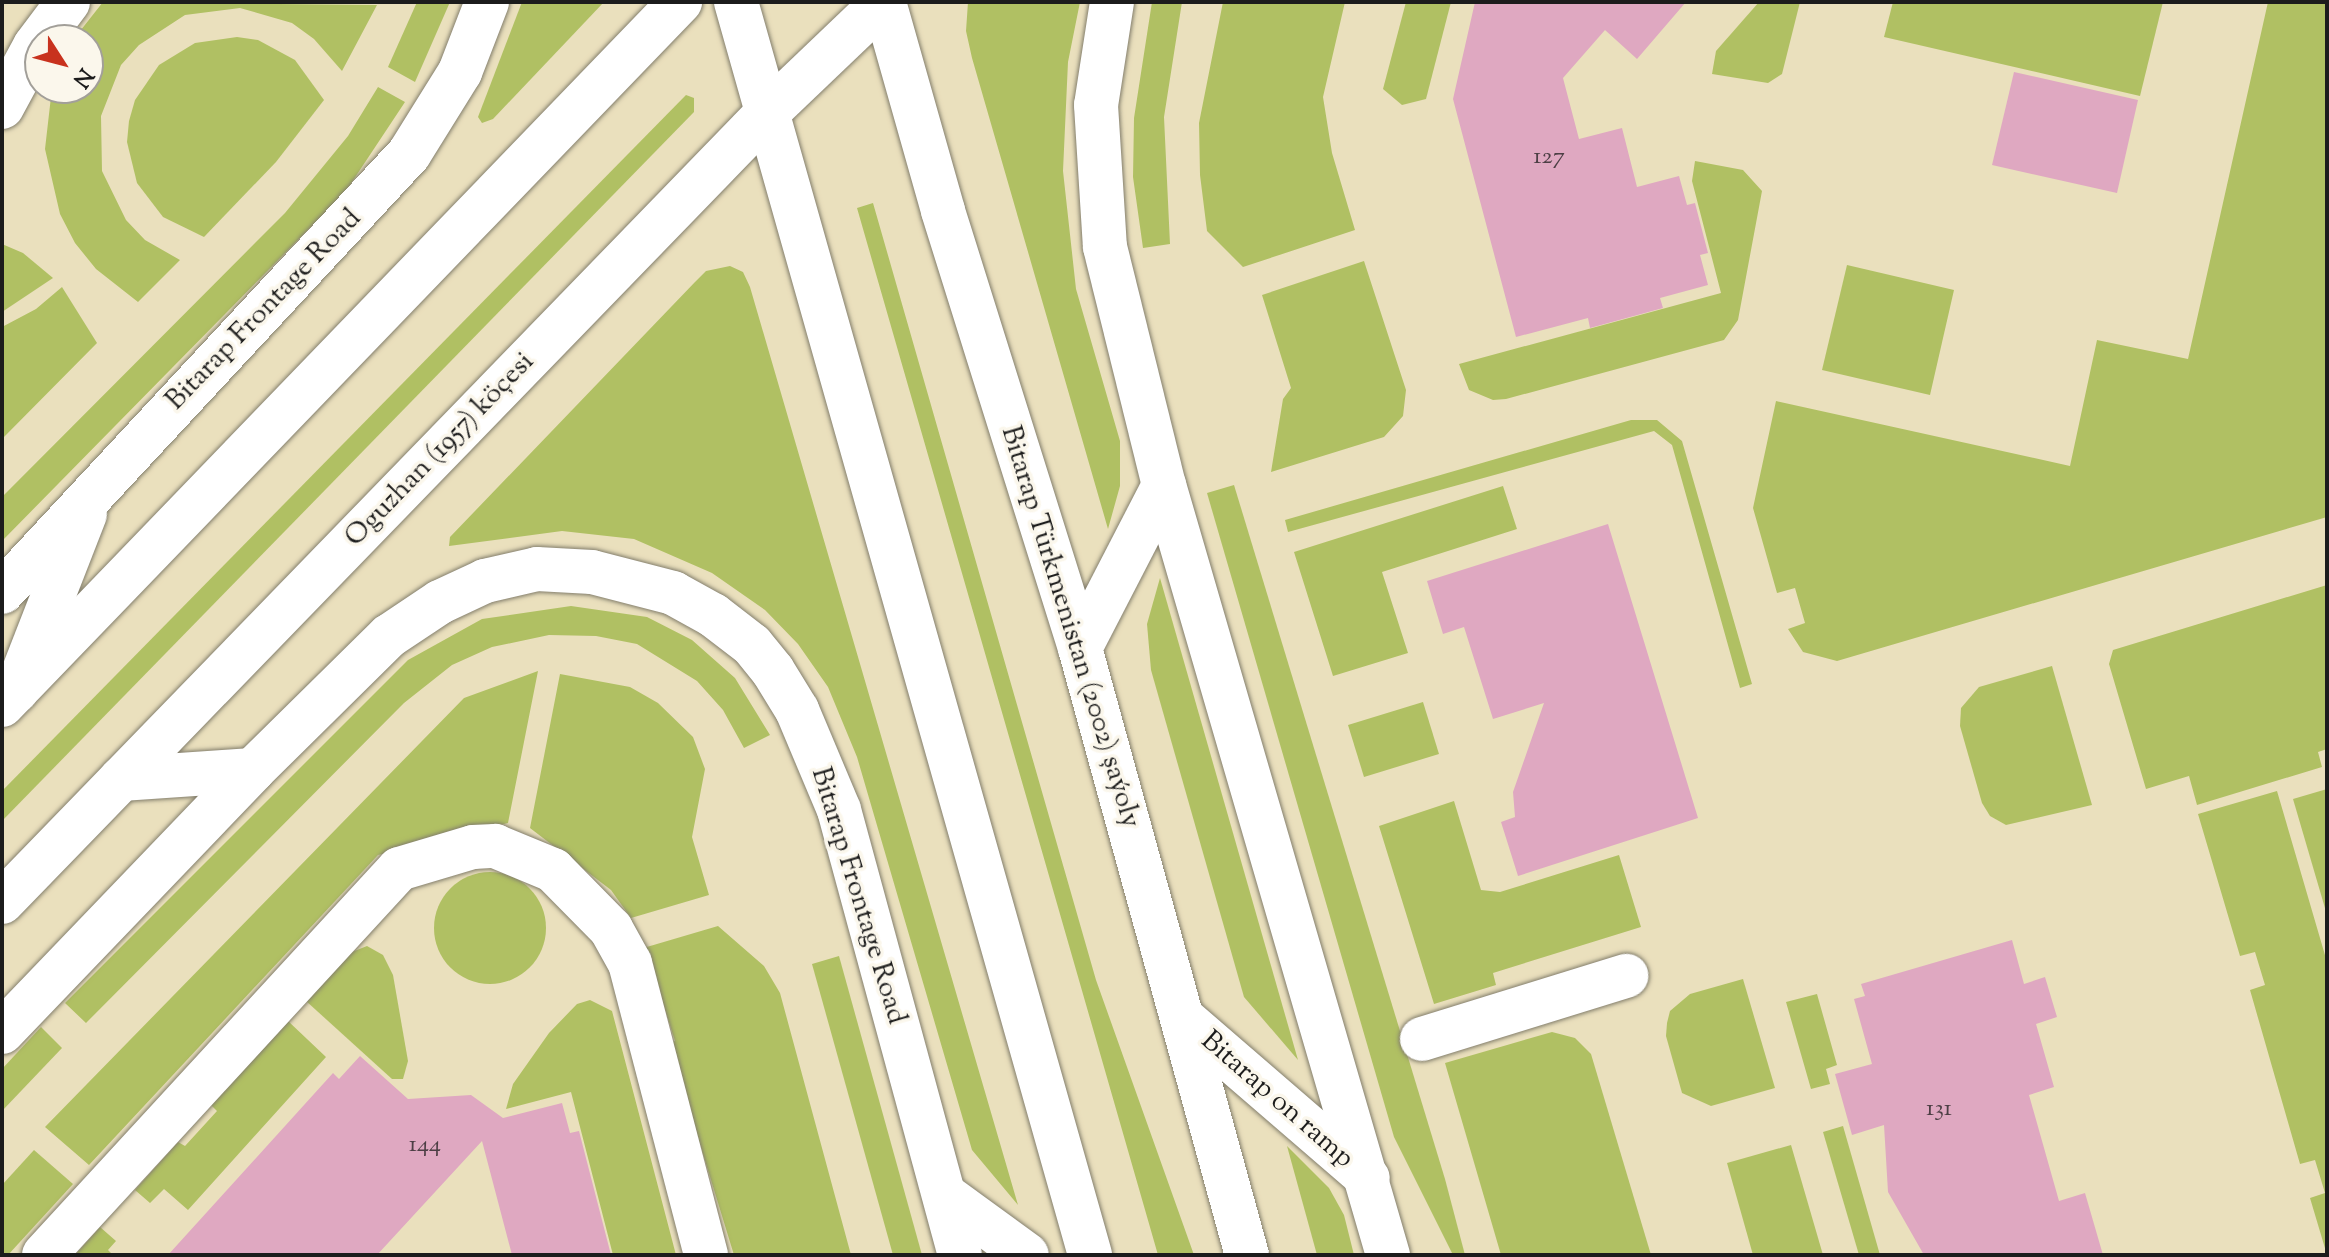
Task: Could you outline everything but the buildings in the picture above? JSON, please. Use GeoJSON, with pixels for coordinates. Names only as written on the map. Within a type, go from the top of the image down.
{"type":"FeatureCollection","features":[{"type":"Feature","properties":{"kind":"main road"},"geometry":{"type":"LineString","coordinates":[[2,107],[35,46],[68,2]]}},
{"type":"Feature","properties":{"kind":"main road","name":"Bitarap Frontage Road"},"geometry":{"type":"LineString","coordinates":[[2,592],[96,486],[409,154],[460,72],[487,2]]}},
{"type":"Feature","properties":{"kind":"main road"},"geometry":{"type":"LineString","coordinates":[[9,698],[680,2]]}},
{"type":"Feature","properties":{"kind":"main road"},"geometry":{"type":"LineString","coordinates":[[736,2],[1090,1255]]}},
{"type":"Feature","properties":{"kind":"main road","name":"Oguzhan (1957) köçesi"},"geometry":{"type":"LineString","coordinates":[[2,902],[767,113],[883,2]]}},
{"type":"Feature","properties":{"kind":"main road","name":"Bitarap Türkmenistan (2002) şaýoly"},"geometry":{"type":"LineString","coordinates":[[883,2],[943,211],[1080,648],[1186,1021],[1247,1255]]}},
{"type":"Feature","properties":{"kind":"main road"},"geometry":{"type":"LineString","coordinates":[[1112,2],[1096,105],[1099,199],[1105,247],[1164,485],[1388,1255]]}},
{"type":"Feature","properties":{"kind":"main road"},"geometry":{"type":"LineString","coordinates":[[1080,648],[1164,485]]}},
{"type":"Feature","properties":{"kind":"main road"},"geometry":{"type":"LineString","coordinates":[[9,698],[96,486]]}},
{"type":"Feature","properties":{"kind":"main road","name":"Bitarap Frontage Road"},"geometry":{"type":"LineString","coordinates":[[2,1032],[253,770],[389,636],[440,602],[485,581],[537,569],[592,572],[673,593],[713,615],[752,645],[773,671],[797,710],[824,774],[946,1196],[960,1255]]}},
{"type":"Feature","properties":{"kind":"main road"},"geometry":{"type":"LineString","coordinates":[[121,779],[253,770]]}},
{"type":"Feature","properties":{"kind":"main road"},"geometry":{"type":"LineString","coordinates":[[44,1255],[399,869],[473,847],[495,846],[553,870],[611,929],[630,963],[706,1255]]}},
{"type":"Feature","properties":{"kind":"main road"},"geometry":{"type":"LineString","coordinates":[[1422,1039],[1626,976]]}},
{"type":"Feature","properties":{"kind":"main road","name":"Bitarap on ramp"},"geometry":{"type":"LineString","coordinates":[[1186,1021],[1368,1178]]}},
{"type":"Feature","properties":{"kind":"main road"},"geometry":{"type":"LineString","coordinates":[[946,1196],[1027,1255]]}},
{"type":"Feature","properties":{"kind":"green space"},"geometry":{"type":"Polygon","coordinates":[[[103,2],[377,5],[342,71],[314,39],[292,23],[240,8],[185,15],[139,45],[121,65],[101,116],[102,171],[126,220],[145,240],[180,260],[138,302],[96,269],[75,243],[60,214],[45,149],[50,104],[104,104],[104,24],[86,24],[103,2]]]}},
{"type":"Feature","properties":{"kind":"green space"},"geometry":{"type":"Polygon","coordinates":[[[417,2],[450,2],[415,82],[388,67],[417,2]]]}},
{"type":"Feature","properties":{"kind":"green space"},"geometry":{"type":"Polygon","coordinates":[[[522,2],[604,2],[493,119],[482,123],[478,117],[522,2]]]}},
{"type":"Feature","properties":{"kind":"green space"},"geometry":{"type":"Polygon","coordinates":[[[968,2],[1080,2],[1068,62],[1063,171],[1076,289],[1120,441],[1120,486],[1108,529],[972,58],[966,31],[968,2]]]}},
{"type":"Feature","properties":{"kind":"green space"},"geometry":{"type":"Polygon","coordinates":[[[1152,2],[1182,2],[1164,117],[1170,244],[1143,248],[1133,177],[1134,118],[1152,2]]]}},
{"type":"Feature","properties":{"kind":"green space"},"geometry":{"type":"Polygon","coordinates":[[[1223,2],[1345,2],[1323,97],[1332,153],[1355,230],[1243,267],[1207,231],[1200,175],[1199,123],[1223,2]]]}},
{"type":"Feature","properties":{"kind":"green space"},"geometry":{"type":"Polygon","coordinates":[[[1406,2],[1451,2],[1426,99],[1402,105],[1383,89],[1406,2]]]}},
{"type":"Feature","properties":{"kind":"green space"},"geometry":{"type":"Polygon","coordinates":[[[1759,2],[1800,2],[1782,74],[1768,83],[1712,74],[1716,51],[1759,2]]]}},
{"type":"Feature","properties":{"kind":"green space"},"geometry":{"type":"Polygon","coordinates":[[[1893,2],[2163,2],[2140,96],[1884,37],[1893,2]]]}},
{"type":"Feature","properties":{"kind":"green space"},"geometry":{"type":"Polygon","coordinates":[[[2268,2],[2327,2],[2327,517],[1837,661],[1803,652],[1788,629],[1805,623],[1795,588],[1777,593],[1753,508],[1776,401],[2070,466],[2097,340],[2188,359],[2268,2]]]}},
{"type":"Feature","properties":{"kind":"green space"},"geometry":{"type":"Polygon","coordinates":[[[237,37],[258,40],[295,60],[324,100],[276,162],[204,237],[163,217],[137,183],[127,142],[129,121],[135,100],[159,65],[195,43],[237,37]]]}},
{"type":"Feature","properties":{"kind":"green space"},"geometry":{"type":"Polygon","coordinates":[[[378,87],[405,102],[346,191],[2,541],[2,497],[285,213],[348,136],[378,87]]]}},
{"type":"Feature","properties":{"kind":"green space"},"geometry":{"type":"Polygon","coordinates":[[[686,95],[694,98],[694,112],[2,821],[2,791],[686,95]]]}},
{"type":"Feature","properties":{"kind":"green space"},"geometry":{"type":"Polygon","coordinates":[[[1695,161],[1743,170],[1762,191],[1738,320],[1724,340],[1506,399],[1493,400],[1469,390],[1459,364],[1721,293],[1692,181],[1695,161]]]}},
{"type":"Feature","properties":{"kind":"green space"},"geometry":{"type":"Polygon","coordinates":[[[873,203],[1096,980],[1194,1255],[1158,1255],[857,208],[873,203]]]}},
{"type":"Feature","properties":{"kind":"green space"},"geometry":{"type":"Polygon","coordinates":[[[2,244],[23,253],[53,278],[2,312],[2,244]]]}},
{"type":"Feature","properties":{"kind":"green space"},"geometry":{"type":"Polygon","coordinates":[[[1364,261],[1406,390],[1403,416],[1384,437],[1271,472],[1283,399],[1291,388],[1262,295],[1364,261]]]}},
{"type":"Feature","properties":{"kind":"green space"},"geometry":{"type":"Polygon","coordinates":[[[1847,265],[1954,290],[1930,395],[1822,370],[1847,265]]]}},
{"type":"Feature","properties":{"kind":"green space"},"geometry":{"type":"Polygon","coordinates":[[[730,266],[743,272],[750,287],[1018,1205],[972,1150],[857,757],[828,687],[798,644],[765,610],[712,573],[634,539],[562,531],[449,546],[450,537],[706,271],[730,266]]]}},
{"type":"Feature","properties":{"kind":"green space"},"geometry":{"type":"Polygon","coordinates":[[[62,287],[97,343],[2,439],[2,327],[36,309],[62,287]]]}},
{"type":"Feature","properties":{"kind":"green space"},"geometry":{"type":"Polygon","coordinates":[[[1631,420],[1657,420],[1682,441],[1752,684],[1740,688],[1672,445],[1654,431],[1288,532],[1285,520],[1631,420]]]}},
{"type":"Feature","properties":{"kind":"green space"},"geometry":{"type":"Polygon","coordinates":[[[1234,485],[1445,1179],[1465,1255],[1453,1255],[1394,1137],[1207,493],[1234,485]]]}},
{"type":"Feature","properties":{"kind":"green space"},"geometry":{"type":"Polygon","coordinates":[[[1503,486],[1517,529],[1382,572],[1408,653],[1333,676],[1294,552],[1503,486]]]}},
{"type":"Feature","properties":{"kind":"green space"},"geometry":{"type":"Polygon","coordinates":[[[1160,578],[1298,1060],[1244,997],[1151,670],[1147,624],[1160,578]]]}},
{"type":"Feature","properties":{"kind":"green space"},"geometry":{"type":"Polygon","coordinates":[[[2327,585],[2327,749],[2318,752],[2322,767],[2197,805],[2189,776],[2146,789],[2109,664],[2113,650],[2327,585]]]}},
{"type":"Feature","properties":{"kind":"green space"},"geometry":{"type":"Polygon","coordinates":[[[571,606],[647,617],[692,640],[735,678],[770,735],[744,748],[723,710],[697,681],[637,644],[596,636],[549,635],[492,647],[452,665],[404,703],[86,1023],[65,1003],[408,660],[482,619],[571,606]]]}},
{"type":"Feature","properties":{"kind":"green space"},"geometry":{"type":"Polygon","coordinates":[[[2052,666],[2092,805],[2006,825],[1990,816],[1982,803],[1960,726],[1961,708],[1979,687],[2052,666]]]}},
{"type":"Feature","properties":{"kind":"green space"},"geometry":{"type":"Polygon","coordinates":[[[538,671],[508,823],[378,855],[89,1165],[45,1127],[464,698],[538,671]]]}},
{"type":"Feature","properties":{"kind":"green space"},"geometry":{"type":"Polygon","coordinates":[[[560,674],[630,687],[658,703],[693,737],[705,769],[692,837],[709,895],[631,918],[611,890],[530,828],[560,674]]]}},
{"type":"Feature","properties":{"kind":"green space"},"geometry":{"type":"Polygon","coordinates":[[[1423,702],[1439,754],[1364,777],[1348,725],[1423,702]]]}},
{"type":"Feature","properties":{"kind":"green space"},"geometry":{"type":"Polygon","coordinates":[[[2327,789],[2327,915],[2293,799],[2327,789]]]}},
{"type":"Feature","properties":{"kind":"green space"},"geometry":{"type":"Polygon","coordinates":[[[2277,791],[2327,962],[2327,1255],[2310,1198],[2325,1193],[2315,1160],[2300,1164],[2250,990],[2265,985],[2255,952],[2240,956],[2198,814],[2277,791]]]}},
{"type":"Feature","properties":{"kind":"green space"},"geometry":{"type":"Polygon","coordinates":[[[1454,801],[1481,890],[1500,892],[1619,855],[1641,927],[1493,973],[1496,985],[1434,1004],[1379,826],[1454,801]]]}},
{"type":"Feature","properties":{"kind":"green space"},"geometry":{"type":"Polygon","coordinates":[[[490,872],[511,876],[530,888],[542,907],[546,928],[542,949],[530,968],[511,980],[490,984],[469,980],[450,968],[438,949],[434,928],[438,907],[450,888],[469,876],[490,872]]]}},
{"type":"Feature","properties":{"kind":"green space"},"geometry":{"type":"Polygon","coordinates":[[[718,926],[764,966],[780,993],[851,1255],[734,1255],[669,1043],[675,1041],[661,997],[640,949],[718,926]]]}},
{"type":"Feature","properties":{"kind":"green space"},"geometry":{"type":"Polygon","coordinates":[[[367,946],[383,955],[393,975],[408,1061],[403,1079],[392,1079],[306,1001],[352,952],[367,946]]]}},
{"type":"Feature","properties":{"kind":"green space"},"geometry":{"type":"Polygon","coordinates":[[[839,956],[922,1255],[893,1255],[812,964],[839,956]]]}},
{"type":"Feature","properties":{"kind":"green space"},"geometry":{"type":"Polygon","coordinates":[[[1743,979],[1775,1088],[1711,1106],[1682,1093],[1666,1036],[1670,1011],[1690,994],[1743,979]]]}},
{"type":"Feature","properties":{"kind":"green space"},"geometry":{"type":"Polygon","coordinates":[[[1817,994],[1837,1065],[1826,1069],[1830,1084],[1811,1089],[1786,1002],[1817,994]]]}},
{"type":"Feature","properties":{"kind":"green space"},"geometry":{"type":"Polygon","coordinates":[[[590,1000],[612,1011],[676,1255],[613,1255],[571,1092],[506,1109],[513,1084],[549,1033],[577,1004],[590,1000]]]}},
{"type":"Feature","properties":{"kind":"green space"},"geometry":{"type":"Polygon","coordinates":[[[288,1021],[326,1057],[188,1210],[164,1189],[150,1203],[135,1190],[178,1142],[185,1146],[217,1111],[211,1105],[288,1021]]]}},
{"type":"Feature","properties":{"kind":"green space"},"geometry":{"type":"Polygon","coordinates":[[[41,1027],[62,1048],[2,1111],[2,1069],[41,1027]]]}},
{"type":"Feature","properties":{"kind":"green space"},"geometry":{"type":"Polygon","coordinates":[[[1552,1032],[1575,1038],[1591,1054],[1651,1255],[1501,1255],[1445,1063],[1552,1032]]]}},
{"type":"Feature","properties":{"kind":"green space"},"geometry":{"type":"Polygon","coordinates":[[[1843,1126],[1880,1255],[1859,1255],[1823,1132],[1843,1126]]]}},
{"type":"Feature","properties":{"kind":"green space"},"geometry":{"type":"Polygon","coordinates":[[[1791,1145],[1823,1255],[1753,1255],[1727,1163],[1791,1145]]]}},
{"type":"Feature","properties":{"kind":"green space"},"geometry":{"type":"Polygon","coordinates":[[[1287,1146],[1329,1188],[1344,1215],[1354,1255],[1317,1255],[1287,1146]]]}},
{"type":"Feature","properties":{"kind":"green space"},"geometry":{"type":"Polygon","coordinates":[[[34,1150],[73,1184],[8,1255],[2,1255],[2,1185],[34,1150]]]}},
{"type":"Feature","properties":{"kind":"green space"},"geometry":{"type":"Polygon","coordinates":[[[100,1227],[116,1241],[108,1250],[113,1255],[75,1255],[100,1227]]]}}]}
